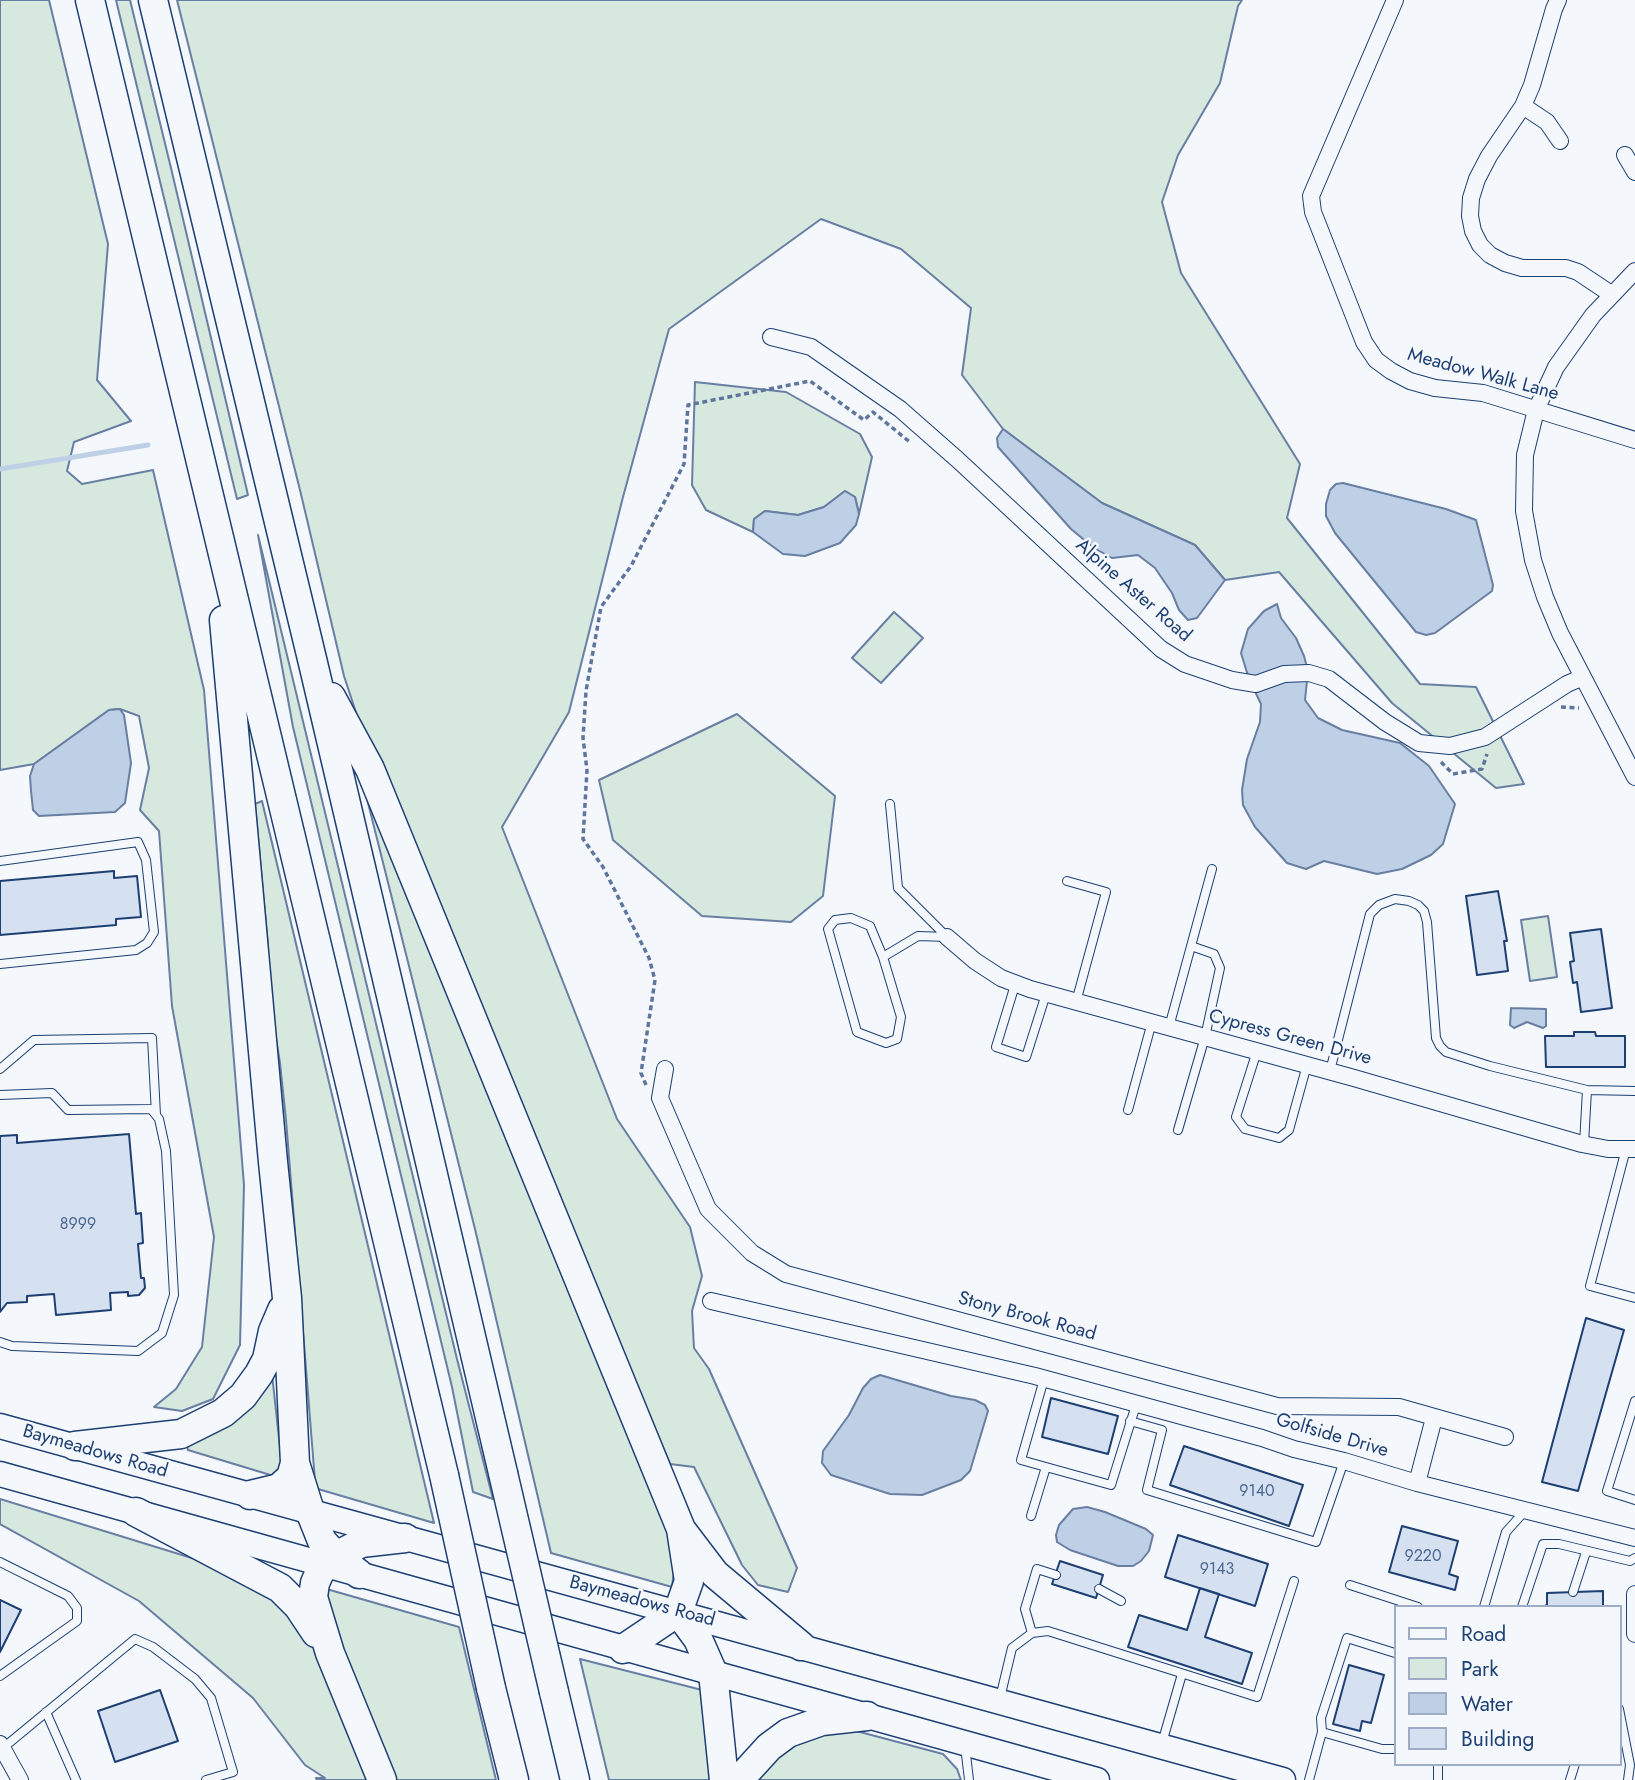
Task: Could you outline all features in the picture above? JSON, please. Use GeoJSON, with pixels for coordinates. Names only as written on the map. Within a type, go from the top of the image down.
{"type":"FeatureCollection","features":[{"type":"Feature","properties":{"kind":"highway"},"geometry":{"type":"LineString","coordinates":[[90,0],[444,1475],[514,1780]]}},
{"type":"Feature","properties":{"kind":"highway"},"geometry":{"type":"LineString","coordinates":[[153,0],[313,663],[575,1780]]}},
{"type":"Feature","properties":{"kind":"highway"},"geometry":{"type":"LineString","coordinates":[[215,523],[287,1298],[295,1463],[310,1511],[330,1560],[359,1574]]}},
{"type":"Feature","properties":{"kind":"highway"},"geometry":{"type":"LineString","coordinates":[[313,663],[370,769],[681,1529],[689,1581],[678,1612],[623,1649]]}},
{"type":"Feature","properties":{"kind":"highway"},"geometry":{"type":"LineString","coordinates":[[75,1446],[181,1434],[223,1413],[243,1396],[259,1374],[267,1359],[273,1331],[287,1298]]}},
{"type":"Feature","properties":{"kind":"highway"},"geometry":{"type":"LineString","coordinates":[[250,1495],[279,1488],[291,1477],[295,1463]]}},
{"type":"Feature","properties":{"kind":"highway"},"geometry":{"type":"LineString","coordinates":[[136,1512],[280,1588],[298,1606],[330,1653]]}},
{"type":"Feature","properties":{"kind":"highway"},"geometry":{"type":"LineString","coordinates":[[681,1529],[715,1574],[801,1646]]}},
{"type":"Feature","properties":{"kind":"highway"},"geometry":{"type":"LineString","coordinates":[[382,1780],[330,1653],[313,1597],[315,1583],[330,1560],[361,1543],[405,1538]]}},
{"type":"Feature","properties":{"kind":"highway"},"geometry":{"type":"LineString","coordinates":[[678,1612],[698,1639],[713,1673],[724,1780]]}},
{"type":"Feature","properties":{"kind":"highway"},"geometry":{"type":"LineString","coordinates":[[739,1780],[769,1747],[788,1733],[822,1721],[867,1716]]}},
{"type":"Feature","properties":{"kind":"main road","name":"Baymeadows Road"},"geometry":{"type":"LineString","coordinates":[[0,1426],[1283,1780]]}},
{"type":"Feature","properties":{"kind":"main road"},"geometry":{"type":"LineString","coordinates":[[0,1475],[330,1560]]}},
{"type":"Feature","properties":{"kind":"main road"},"geometry":{"type":"LineString","coordinates":[[359,1574],[1097,1780]]}},
{"type":"Feature","properties":{"kind":"street","name":"Meadow Walk Lane"},"geometry":{"type":"LineString","coordinates":[[1395,0],[1311,196],[1313,212],[1364,342],[1376,360],[1410,382],[1435,388],[1483,393],[1635,440]]}},
{"type":"Feature","properties":{"kind":"street"},"geometry":{"type":"LineString","coordinates":[[1558,0],[1532,85],[1523,106],[1489,156],[1477,179],[1471,198],[1470,216],[1480,245],[1490,255],[1522,268],[1566,268],[1578,272],[1611,294]]}},
{"type":"Feature","properties":{"kind":"street"},"geometry":{"type":"LineString","coordinates":[[1523,106],[1547,122],[1560,141]]}},
{"type":"Feature","properties":{"kind":"street"},"geometry":{"type":"LineString","coordinates":[[1625,155],[1635,173]]}},
{"type":"Feature","properties":{"kind":"street"},"geometry":{"type":"LineString","coordinates":[[1635,271],[1593,315],[1556,367],[1536,410],[1525,455],[1524,511],[1528,538],[1545,597],[1635,778]]}},
{"type":"Feature","properties":{"kind":"street","name":"Alpine Aster Road"},"geometry":{"type":"LineString","coordinates":[[771,337],[810,348],[900,409],[1161,649],[1185,664],[1232,680],[1256,684],[1284,674],[1310,673],[1329,679],[1385,722],[1419,743],[1450,746],[1485,737],[1567,684],[1583,677]]}},
{"type":"Feature","properties":{"kind":"street","name":"Cypress Green Drive"},"geometry":{"type":"LineString","coordinates":[[947,937],[975,961],[1015,985],[1584,1144],[1608,1149],[1631,1149]]}},
{"type":"Feature","properties":{"kind":"street","name":"Stony Brook Road"},"geometry":{"type":"LineString","coordinates":[[665,1069],[660,1098],[708,1209],[752,1253],[786,1274],[1277,1406],[1399,1407],[1506,1437]]}},
{"type":"Feature","properties":{"kind":"street","name":"Golfside Drive"},"geometry":{"type":"LineString","coordinates":[[710,1301],[1044,1379],[1524,1512],[1544,1514],[1635,1538]]}},
{"type":"Feature","properties":{"kind":"street"},"geometry":{"type":"LineString","coordinates":[[1417,1483],[1434,1418]]}},
{"type":"Feature","properties":{"kind":"street"},"geometry":{"type":"LineString","coordinates":[[1635,1594],[1635,1634]]}},
{"type":"Feature","properties":{"kind":"street"},"geometry":{"type":"LineString","coordinates":[[1,1746],[20,1780]]}},
{"type":"Feature","properties":{"kind":"lane"},"geometry":{"type":"LineString","coordinates":[[890,804],[898,888],[947,937]]}},
{"type":"Feature","properties":{"kind":"lane"},"geometry":{"type":"LineString","coordinates":[[0,861],[138,842],[146,860],[154,932],[147,943],[136,950],[0,964]]}},
{"type":"Feature","properties":{"kind":"lane"},"geometry":{"type":"LineString","coordinates":[[1168,1027],[1212,869]]}},
{"type":"Feature","properties":{"kind":"lane"},"geometry":{"type":"LineString","coordinates":[[1067,881],[1106,892],[1076,1002]]}},
{"type":"Feature","properties":{"kind":"lane"},"geometry":{"type":"LineString","coordinates":[[1330,1071],[1370,914],[1379,905],[1395,899],[1418,905],[1424,911],[1434,988],[1437,1038],[1446,1052],[1587,1090],[1635,1091]]}},
{"type":"Feature","properties":{"kind":"lane"},"geometry":{"type":"LineString","coordinates":[[851,918],[870,926],[883,957],[901,1017],[897,1039],[886,1043],[857,1032],[828,929],[835,920],[851,918]]}},
{"type":"Feature","properties":{"kind":"lane"},"geometry":{"type":"LineString","coordinates":[[883,957],[918,936],[947,937]]}},
{"type":"Feature","properties":{"kind":"lane"},"geometry":{"type":"LineString","coordinates":[[1178,1130],[1205,1037],[1220,968],[1214,954],[1191,946]]}},
{"type":"Feature","properties":{"kind":"lane"},"geometry":{"type":"LineString","coordinates":[[1015,985],[996,1047],[1026,1057],[1046,994]]}},
{"type":"Feature","properties":{"kind":"lane"},"geometry":{"type":"LineString","coordinates":[[1128,1110],[1152,1022]]}},
{"type":"Feature","properties":{"kind":"lane"},"geometry":{"type":"LineString","coordinates":[[0,1069],[34,1040],[152,1038],[156,1115]]}},
{"type":"Feature","properties":{"kind":"lane"},"geometry":{"type":"LineString","coordinates":[[1257,1051],[1236,1117],[1244,1129],[1279,1138],[1289,1130],[1307,1065]]}},
{"type":"Feature","properties":{"kind":"lane"},"geometry":{"type":"LineString","coordinates":[[1584,1144],[1587,1090]]}},
{"type":"Feature","properties":{"kind":"lane"},"geometry":{"type":"LineString","coordinates":[[0,1095],[52,1093],[68,1110],[151,1109],[159,1119],[166,1151],[174,1295],[162,1333],[138,1351],[12,1346],[0,1342]]}},
{"type":"Feature","properties":{"kind":"lane"},"geometry":{"type":"LineString","coordinates":[[1631,1149],[1590,1286],[1635,1298]]}},
{"type":"Feature","properties":{"kind":"lane"},"geometry":{"type":"LineString","coordinates":[[1044,1379],[1021,1460],[1111,1486],[1136,1405]]}},
{"type":"Feature","properties":{"kind":"lane"},"geometry":{"type":"LineString","coordinates":[[1635,1401],[1606,1491],[1635,1500]]}},
{"type":"Feature","properties":{"kind":"lane"},"geometry":{"type":"LineString","coordinates":[[1168,1414],[1147,1490],[1316,1542],[1344,1461]]}},
{"type":"Feature","properties":{"kind":"lane"},"geometry":{"type":"LineString","coordinates":[[1130,1421],[1162,1430]]}},
{"type":"Feature","properties":{"kind":"lane"},"geometry":{"type":"LineString","coordinates":[[1031,1516],[1046,1467]]}},
{"type":"Feature","properties":{"kind":"lane"},"geometry":{"type":"LineString","coordinates":[[1485,1605],[1506,1532],[1524,1512]]}},
{"type":"Feature","properties":{"kind":"lane"},"geometry":{"type":"LineString","coordinates":[[1523,1605],[1543,1544],[1559,1544],[1630,1561],[1635,1558]]}},
{"type":"Feature","properties":{"kind":"lane"},"geometry":{"type":"LineString","coordinates":[[1573,1592],[1586,1552]]}},
{"type":"Feature","properties":{"kind":"lane"},"geometry":{"type":"LineString","coordinates":[[0,1562],[68,1596],[77,1608],[77,1621],[0,1677]]}},
{"type":"Feature","properties":{"kind":"lane"},"geometry":{"type":"LineString","coordinates":[[1032,1633],[1025,1609],[1037,1569],[1056,1575]]}},
{"type":"Feature","properties":{"kind":"lane"},"geometry":{"type":"LineString","coordinates":[[1000,1701],[1012,1648],[1032,1633],[1048,1631],[1257,1698],[1294,1581]]}},
{"type":"Feature","properties":{"kind":"lane"},"geometry":{"type":"LineString","coordinates":[[1350,1585],[1413,1605]]}},
{"type":"Feature","properties":{"kind":"lane"},"geometry":{"type":"LineString","coordinates":[[1099,1589],[1121,1601]]}},
{"type":"Feature","properties":{"kind":"lane"},"geometry":{"type":"LineString","coordinates":[[1308,1780],[1322,1732],[1321,1718],[1347,1638],[1394,1653]]}},
{"type":"Feature","properties":{"kind":"lane"},"geometry":{"type":"LineString","coordinates":[[1,1746],[135,1639],[153,1647],[195,1679],[211,1698],[233,1772],[206,1780]]}},
{"type":"Feature","properties":{"kind":"lane"},"geometry":{"type":"LineString","coordinates":[[1161,1746],[1182,1674]]}},
{"type":"Feature","properties":{"kind":"lane"},"geometry":{"type":"LineString","coordinates":[[46,1712],[76,1780]]}},
{"type":"Feature","properties":{"kind":"lane"},"geometry":{"type":"LineString","coordinates":[[1621,1719],[1630,1765],[1628,1780]]}},
{"type":"Feature","properties":{"kind":"lane"},"geometry":{"type":"LineString","coordinates":[[1322,1732],[1382,1749],[1394,1748]]}},
{"type":"Feature","properties":{"kind":"lane"},"geometry":{"type":"LineString","coordinates":[[965,1743],[969,1780]]}},
{"type":"Feature","properties":{"kind":"path"},"geometry":{"type":"LineString","coordinates":[[651,1097],[641,1073],[655,980],[649,958],[604,867],[583,839],[587,770],[583,738],[586,691],[601,607],[631,566],[684,464],[688,405],[810,381],[864,420],[873,412],[913,444]]}},
{"type":"Feature","properties":{"kind":"path"},"geometry":{"type":"LineString","coordinates":[[1551,710],[1559,706],[1580,709],[1567,684]]}},
{"type":"Feature","properties":{"kind":"path"},"geometry":{"type":"LineString","coordinates":[[1437,759],[1453,774],[1482,769],[1485,755],[1495,748]]}},
{"type":"Feature","properties":{"kind":"green space"},"geometry":{"type":"Polygon","coordinates":[[[0,0],[49,0],[108,244],[97,380],[131,421],[74,442],[67,471],[82,484],[153,470],[204,690],[244,1185],[240,1345],[213,1399],[182,1411],[154,1407],[176,1389],[202,1347],[214,1237],[172,1006],[159,831],[140,810],[149,768],[139,716],[120,709],[109,710],[34,764],[0,770],[0,0]]]}},
{"type":"Feature","properties":{"kind":"green space"},"geometry":{"type":"Polygon","coordinates":[[[116,0],[130,0],[171,168],[248,495],[237,499],[116,0]]]}},
{"type":"Feature","properties":{"kind":"green space"},"geometry":{"type":"Polygon","coordinates":[[[177,0],[1242,0],[1238,6],[1220,83],[1178,155],[1162,202],[1181,273],[1300,464],[1287,518],[1420,684],[1476,687],[1524,784],[1496,788],[1392,703],[1279,572],[1225,580],[1195,545],[1102,503],[1003,429],[962,375],[971,308],[901,249],[821,219],[669,329],[569,712],[502,827],[617,1119],[690,1227],[702,1276],[692,1311],[694,1348],[709,1369],[797,1568],[788,1592],[758,1585],[742,1565],[694,1467],[670,1464],[370,755],[344,676],[177,0]]]}},
{"type":"Feature","properties":{"kind":"green space"},"geometry":{"type":"Polygon","coordinates":[[[695,382],[786,392],[860,434],[872,457],[859,514],[855,497],[845,491],[824,507],[798,515],[765,511],[754,519],[753,532],[706,510],[692,485],[695,382]]]}},
{"type":"Feature","properties":{"kind":"green space"},"geometry":{"type":"Polygon","coordinates":[[[258,535],[493,1499],[473,1492],[452,1387],[293,727],[258,535]]]}},
{"type":"Feature","properties":{"kind":"green space"},"geometry":{"type":"Polygon","coordinates":[[[894,612],[923,638],[881,683],[852,658],[894,612]]]}},
{"type":"Feature","properties":{"kind":"green space"},"geometry":{"type":"Polygon","coordinates":[[[737,714],[835,796],[823,896],[791,922],[702,916],[613,840],[599,780],[737,714]]]}},
{"type":"Feature","properties":{"kind":"green space"},"geometry":{"type":"Polygon","coordinates":[[[355,751],[664,1514],[675,1564],[672,1587],[551,1553],[475,1229],[355,751]]]}},
{"type":"Feature","properties":{"kind":"green space"},"geometry":{"type":"Polygon","coordinates":[[[262,801],[434,1523],[318,1489],[315,1481],[286,1120],[280,1063],[262,953],[268,946],[255,804],[262,801]]]}},
{"type":"Feature","properties":{"kind":"green space"},"geometry":{"type":"Polygon","coordinates":[[[1548,916],[1557,977],[1530,981],[1521,920],[1548,916]]]}},
{"type":"Feature","properties":{"kind":"green space"},"geometry":{"type":"Polygon","coordinates":[[[272,1374],[282,1466],[277,1477],[188,1450],[186,1442],[272,1374]]]}},
{"type":"Feature","properties":{"kind":"green space"},"geometry":{"type":"Polygon","coordinates":[[[0,1499],[195,1559],[274,1595],[314,1645],[369,1780],[317,1780],[316,1778],[325,1778],[305,1765],[253,1698],[139,1601],[0,1524],[0,1499]]]}},
{"type":"Feature","properties":{"kind":"green space"},"geometry":{"type":"Polygon","coordinates":[[[323,1588],[459,1627],[496,1780],[392,1780],[325,1617],[323,1588]]]}},
{"type":"Feature","properties":{"kind":"green space"},"geometry":{"type":"Polygon","coordinates":[[[580,1659],[702,1690],[711,1780],[609,1780],[580,1659]]]}},
{"type":"Feature","properties":{"kind":"green space"},"geometry":{"type":"Polygon","coordinates":[[[845,1728],[943,1754],[957,1769],[961,1780],[750,1780],[788,1740],[845,1728]]]}},
{"type":"Feature","properties":{"kind":"water"},"geometry":{"type":"Polygon","coordinates":[[[1003,429],[1102,503],[1195,545],[1225,580],[1197,618],[1188,620],[1179,610],[1172,593],[1155,568],[1138,555],[1112,558],[1094,548],[1071,529],[998,447],[997,438],[1003,429]]]}},
{"type":"Feature","properties":{"kind":"water"},"geometry":{"type":"Polygon","coordinates":[[[1343,483],[1446,509],[1476,520],[1493,585],[1492,591],[1435,633],[1426,635],[1416,632],[1335,533],[1326,516],[1330,490],[1336,484],[1343,483]]]}},
{"type":"Feature","properties":{"kind":"water"},"geometry":{"type":"Polygon","coordinates":[[[845,491],[855,497],[859,514],[856,525],[840,543],[805,556],[783,554],[753,532],[754,519],[765,511],[798,515],[824,507],[845,491]]]}},
{"type":"Feature","properties":{"kind":"water"},"geometry":{"type":"Polygon","coordinates":[[[1277,604],[1281,618],[1296,638],[1304,656],[1308,671],[1305,700],[1318,718],[1342,730],[1400,743],[1429,766],[1455,804],[1443,844],[1431,855],[1402,869],[1377,874],[1324,861],[1306,869],[1287,863],[1255,827],[1243,805],[1242,790],[1247,759],[1260,722],[1261,704],[1241,653],[1248,629],[1264,611],[1277,604]]]}},
{"type":"Feature","properties":{"kind":"water"},"geometry":{"type":"Polygon","coordinates":[[[120,709],[124,715],[131,763],[125,803],[115,812],[39,816],[33,810],[31,791],[30,776],[34,764],[109,710],[120,709]]]}},
{"type":"Feature","properties":{"kind":"water"},"geometry":{"type":"Polygon","coordinates":[[[1511,1008],[1546,1009],[1546,1026],[1543,1028],[1527,1022],[1514,1028],[1510,1025],[1511,1008]]]}},
{"type":"Feature","properties":{"kind":"water"},"geometry":{"type":"Polygon","coordinates":[[[880,1375],[985,1405],[988,1411],[970,1471],[961,1480],[922,1495],[890,1494],[831,1475],[822,1463],[823,1451],[849,1415],[863,1388],[871,1379],[880,1375]]]}},
{"type":"Feature","properties":{"kind":"water"},"geometry":{"type":"Polygon","coordinates":[[[1087,1507],[1146,1529],[1153,1535],[1149,1551],[1141,1561],[1133,1566],[1118,1566],[1070,1550],[1057,1542],[1059,1525],[1073,1509],[1087,1507]]]}},
{"type":"Feature","properties":{"kind":"building"},"geometry":{"type":"Polygon","coordinates":[[[114,871],[114,878],[137,876],[141,917],[116,919],[116,925],[0,935],[0,881],[114,871]]]}},
{"type":"Feature","properties":{"kind":"building"},"geometry":{"type":"Polygon","coordinates":[[[1498,891],[1507,941],[1504,941],[1508,971],[1477,975],[1466,896],[1498,891]]]}},
{"type":"Feature","properties":{"kind":"building"},"geometry":{"type":"Polygon","coordinates":[[[1601,929],[1612,1008],[1581,1012],[1577,982],[1573,983],[1570,962],[1574,961],[1570,933],[1601,929]]]}},
{"type":"Feature","properties":{"kind":"building"},"geometry":{"type":"Polygon","coordinates":[[[1574,1032],[1595,1032],[1596,1036],[1625,1036],[1625,1067],[1546,1067],[1545,1036],[1574,1036],[1574,1032]]]}},
{"type":"Feature","properties":{"kind":"building"},"geometry":{"type":"Polygon","coordinates":[[[129,1134],[136,1214],[141,1213],[143,1243],[138,1244],[141,1278],[144,1278],[145,1288],[139,1295],[128,1296],[128,1292],[110,1293],[111,1310],[56,1315],[54,1294],[27,1296],[27,1302],[7,1303],[0,1312],[0,1136],[17,1135],[17,1143],[129,1134]]]}},
{"type":"Feature","properties":{"kind":"building"},"geometry":{"type":"Polygon","coordinates":[[[1586,1318],[1624,1330],[1578,1491],[1542,1482],[1586,1318]]]}},
{"type":"Feature","properties":{"kind":"building"},"geometry":{"type":"Polygon","coordinates":[[[1051,1398],[1118,1416],[1108,1454],[1042,1437],[1051,1398]]]}},
{"type":"Feature","properties":{"kind":"building"},"geometry":{"type":"Polygon","coordinates":[[[1184,1446],[1303,1485],[1289,1526],[1170,1485],[1184,1446]]]}},
{"type":"Feature","properties":{"kind":"building"},"geometry":{"type":"Polygon","coordinates":[[[1402,1526],[1458,1541],[1449,1574],[1458,1577],[1455,1590],[1389,1572],[1402,1526]]]}},
{"type":"Feature","properties":{"kind":"building"},"geometry":{"type":"Polygon","coordinates":[[[1178,1535],[1268,1564],[1255,1606],[1165,1577],[1178,1535]]]}},
{"type":"Feature","properties":{"kind":"building"},"geometry":{"type":"Polygon","coordinates":[[[1060,1561],[1103,1575],[1096,1598],[1052,1584],[1060,1561]]]}},
{"type":"Feature","properties":{"kind":"building"},"geometry":{"type":"Polygon","coordinates":[[[1200,1588],[1219,1594],[1205,1637],[1252,1653],[1242,1684],[1128,1647],[1139,1615],[1187,1630],[1200,1588]]]}},
{"type":"Feature","properties":{"kind":"building"},"geometry":{"type":"Polygon","coordinates":[[[1603,1591],[1603,1605],[1547,1605],[1547,1593],[1603,1591]]]}},
{"type":"Feature","properties":{"kind":"building"},"geometry":{"type":"Polygon","coordinates":[[[0,1600],[21,1610],[0,1652],[0,1600]]]}},
{"type":"Feature","properties":{"kind":"building"},"geometry":{"type":"Polygon","coordinates":[[[1349,1665],[1384,1675],[1371,1723],[1362,1721],[1360,1731],[1333,1724],[1349,1665]]]}},
{"type":"Feature","properties":{"kind":"building"},"geometry":{"type":"Polygon","coordinates":[[[160,1690],[178,1741],[115,1762],[98,1711],[160,1690]]]}},
{"type":"Feature","properties":{"kind":"waterway"},"geometry":{"type":"LineString","coordinates":[[0,469],[148,445]]}}]}
